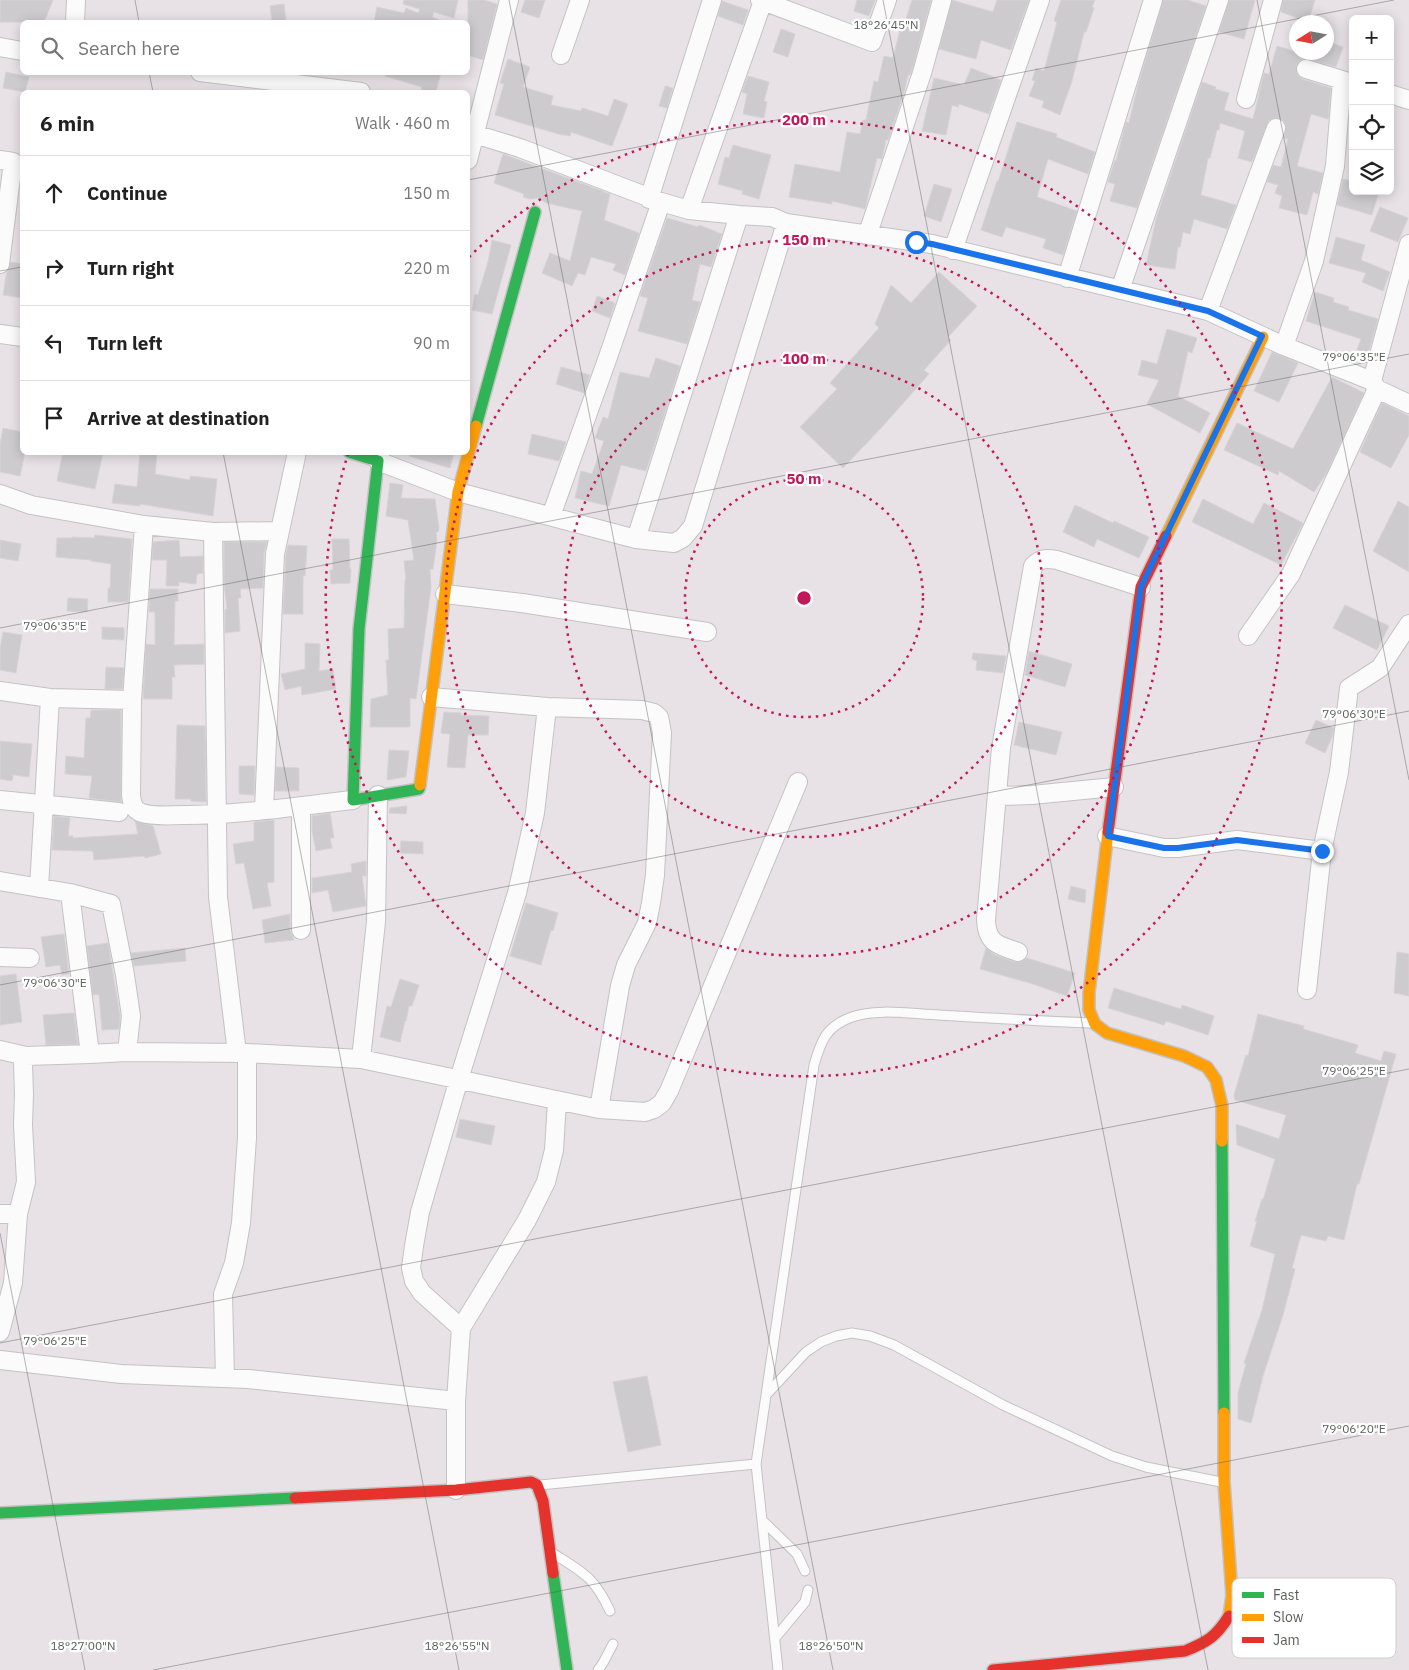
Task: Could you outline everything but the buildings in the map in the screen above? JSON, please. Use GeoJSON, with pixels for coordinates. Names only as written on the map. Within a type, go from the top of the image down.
{"type":"FeatureCollection","features":[{"type":"Feature","properties":{"kind":"street"},"geometry":{"type":"LineString","coordinates":[[74,20],[76,0]]}},
{"type":"Feature","properties":{"kind":"street"},"geometry":{"type":"LineString","coordinates":[[509,0],[471,134],[520,148],[655,201],[689,210],[772,217],[786,222],[867,236],[932,244],[1208,311],[1375,385],[1409,404]]}},
{"type":"Feature","properties":{"kind":"street"},"geometry":{"type":"LineString","coordinates":[[561,55],[580,0]]}},
{"type":"Feature","properties":{"kind":"street"},"geometry":{"type":"LineString","coordinates":[[551,516],[655,201],[712,0]]}},
{"type":"Feature","properties":{"kind":"street"},"geometry":{"type":"LineString","coordinates":[[689,210],[762,1],[872,42],[887,0]]}},
{"type":"Feature","properties":{"kind":"street"},"geometry":{"type":"LineString","coordinates":[[867,236],[922,73],[942,0]]}},
{"type":"Feature","properties":{"kind":"street"},"geometry":{"type":"LineString","coordinates":[[953,250],[1040,0]]}},
{"type":"Feature","properties":{"kind":"street"},"geometry":{"type":"LineString","coordinates":[[1067,278],[1153,0]]}},
{"type":"Feature","properties":{"kind":"street"},"geometry":{"type":"LineString","coordinates":[[1120,290],[1219,0]]}},
{"type":"Feature","properties":{"kind":"street"},"geometry":{"type":"LineString","coordinates":[[1246,99],[1273,0]]}},
{"type":"Feature","properties":{"kind":"street"},"geometry":{"type":"LineString","coordinates":[[0,47],[20,51]]}},
{"type":"Feature","properties":{"kind":"street"},"geometry":{"type":"LineString","coordinates":[[1284,346],[1314,261],[1335,166],[1347,81],[1306,69]]}},
{"type":"Feature","properties":{"kind":"street"},"geometry":{"type":"LineString","coordinates":[[224,75],[345,90]]}},
{"type":"Feature","properties":{"kind":"street"},"geometry":{"type":"LineString","coordinates":[[1394,95],[1409,100]]}},
{"type":"Feature","properties":{"kind":"street"},"geometry":{"type":"LineString","coordinates":[[1208,311],[1276,128]]}},
{"type":"Feature","properties":{"kind":"street"},"geometry":{"type":"LineString","coordinates":[[0,264],[12,162]]}},
{"type":"Feature","properties":{"kind":"street"},"geometry":{"type":"LineString","coordinates":[[470,448],[535,212]]}},
{"type":"Feature","properties":{"kind":"street"},"geometry":{"type":"LineString","coordinates":[[636,539],[739,215]]}},
{"type":"Feature","properties":{"kind":"street"},"geometry":{"type":"LineString","coordinates":[[353,800],[359,629],[379,457],[458,492],[636,539],[674,543],[683,538],[693,526],[786,222]]}},
{"type":"Feature","properties":{"kind":"street"},"geometry":{"type":"LineString","coordinates":[[1248,636],[1291,574],[1375,385],[1409,244]]}},
{"type":"Feature","properties":{"kind":"street"},"geometry":{"type":"LineString","coordinates":[[0,334],[20,337]]}},
{"type":"Feature","properties":{"kind":"street"},"geometry":{"type":"LineString","coordinates":[[993,1670],[1185,1651],[1205,1643],[1221,1629],[1230,1615],[1232,1595],[1224,1482],[1222,1106],[1216,1080],[1207,1067],[1184,1056],[1107,1033],[1095,1024],[1089,1010],[1089,993],[1141,587],[1262,336]]}},
{"type":"Feature","properties":{"kind":"street"},"geometry":{"type":"LineString","coordinates":[[264,810],[275,554],[296,455]]}},
{"type":"Feature","properties":{"kind":"street"},"geometry":{"type":"LineString","coordinates":[[144,525],[132,700],[131,795],[132,804],[135,809],[141,813],[159,815],[218,815],[353,800],[419,789],[458,492],[468,455]]}},
{"type":"Feature","properties":{"kind":"street"},"geometry":{"type":"LineString","coordinates":[[0,494],[31,505],[144,525],[213,532],[280,531]]}},
{"type":"Feature","properties":{"kind":"street"},"geometry":{"type":"LineString","coordinates":[[213,532],[218,897],[242,1053],[247,1138],[240,1223],[234,1263],[223,1294],[225,1378]]}},
{"type":"Feature","properties":{"kind":"street"},"geometry":{"type":"LineString","coordinates":[[1018,952],[995,944],[989,938],[986,930],[986,920],[1001,748],[1033,566],[1038,560],[1046,558],[1057,560],[1141,587]]}},
{"type":"Feature","properties":{"kind":"street"},"geometry":{"type":"LineString","coordinates":[[445,594],[532,605],[707,632]]}},
{"type":"Feature","properties":{"kind":"street"},"geometry":{"type":"LineString","coordinates":[[1307,990],[1322,851],[1339,772],[1349,688],[1380,668],[1409,624]]}},
{"type":"Feature","properties":{"kind":"street"},"geometry":{"type":"LineString","coordinates":[[0,691],[50,698],[132,700]]}},
{"type":"Feature","properties":{"kind":"street"},"geometry":{"type":"LineString","coordinates":[[38,888],[45,804],[50,698]]}},
{"type":"Feature","properties":{"kind":"street"},"geometry":{"type":"LineString","coordinates":[[431,698],[547,707],[642,710],[654,713],[659,717],[661,724],[655,875],[651,903],[647,923],[626,964],[620,986],[599,1110]]}},
{"type":"Feature","properties":{"kind":"street"},"geometry":{"type":"LineString","coordinates":[[461,1328],[422,1293],[414,1280],[411,1268],[414,1246],[420,1212],[517,893],[535,813],[547,707]]}},
{"type":"Feature","properties":{"kind":"street"},"geometry":{"type":"LineString","coordinates":[[0,1050],[26,1056],[127,1052],[242,1053],[361,1058],[599,1110],[645,1112],[654,1109],[662,1103],[668,1091],[798,782]]}},
{"type":"Feature","properties":{"kind":"street"},"geometry":{"type":"LineString","coordinates":[[997,796],[1032,795],[1114,787]]}},
{"type":"Feature","properties":{"kind":"street"},"geometry":{"type":"LineString","coordinates":[[361,1058],[376,922],[378,795]]}},
{"type":"Feature","properties":{"kind":"street"},"geometry":{"type":"LineString","coordinates":[[0,800],[119,812]]}},
{"type":"Feature","properties":{"kind":"street"},"geometry":{"type":"LineString","coordinates":[[301,806],[301,930]]}},
{"type":"Feature","properties":{"kind":"street"},"geometry":{"type":"LineString","coordinates":[[1108,836],[1164,848],[1178,848],[1237,840],[1322,851]]}},
{"type":"Feature","properties":{"kind":"street"},"geometry":{"type":"LineString","coordinates":[[0,881],[70,893],[111,904],[125,975],[130,1016],[127,1052]]}},
{"type":"Feature","properties":{"kind":"street"},"geometry":{"type":"LineString","coordinates":[[70,893],[90,1054]]}},
{"type":"Feature","properties":{"kind":"street"},"geometry":{"type":"LineString","coordinates":[[0,956],[30,958]]}},
{"type":"Feature","properties":{"kind":"street"},"geometry":{"type":"LineString","coordinates":[[0,1332],[18,1214],[26,1182],[23,1125],[23,1063],[26,1056]]}},
{"type":"Feature","properties":{"kind":"street"},"geometry":{"type":"LineString","coordinates":[[456,1490],[456,1401],[461,1328],[527,1220],[546,1182],[554,1150],[557,1101]]}},
{"type":"Feature","properties":{"kind":"street"},"geometry":{"type":"LineString","coordinates":[[0,1214],[18,1214]]}},
{"type":"Feature","properties":{"kind":"street"},"geometry":{"type":"LineString","coordinates":[[0,1360],[121,1374],[248,1379],[456,1401]]}},
{"type":"Feature","properties":{"kind":"street"},"geometry":{"type":"LineString","coordinates":[[0,1513],[456,1490],[531,1482],[537,1485],[543,1501],[567,1670]]}},
{"type":"Feature","properties":{"kind":"lane"},"geometry":{"type":"LineString","coordinates":[[778,1670],[756,1464],[814,1065],[822,1040],[835,1026],[852,1016],[875,1013],[908,1013],[1095,1024]]}},
{"type":"Feature","properties":{"kind":"lane"},"geometry":{"type":"LineString","coordinates":[[766,1395],[806,1352],[821,1342],[836,1336],[852,1333],[870,1336],[894,1345],[1003,1405],[1078,1442],[1146,1467],[1224,1482]]}},
{"type":"Feature","properties":{"kind":"lane"},"geometry":{"type":"LineString","coordinates":[[537,1485],[756,1464]]}},
{"type":"Feature","properties":{"kind":"lane"},"geometry":{"type":"LineString","coordinates":[[762,1521],[797,1554],[806,1571]]}},
{"type":"Feature","properties":{"kind":"lane"},"geometry":{"type":"LineString","coordinates":[[551,1551],[588,1575],[601,1590],[610,1611]]}},
{"type":"Feature","properties":{"kind":"lane"},"geometry":{"type":"LineString","coordinates":[[775,1638],[806,1602],[808,1590]]}},
{"type":"Feature","properties":{"kind":"lane"},"geometry":{"type":"LineString","coordinates":[[598,1670],[604,1663],[613,1644]]}},
{"type":"Feature","properties":{"kind":"traffic: fast"},"geometry":{"type":"LineString","coordinates":[[476,426],[535,212]]}},
{"type":"Feature","properties":{"kind":"traffic: fast"},"geometry":{"type":"LineString","coordinates":[[359,455],[378,461],[359,629],[353,800],[419,789],[420,785]]}},
{"type":"Feature","properties":{"kind":"traffic: fast"},"geometry":{"type":"LineString","coordinates":[[1222,1141],[1224,1413]]}},
{"type":"Feature","properties":{"kind":"traffic: fast"},"geometry":{"type":"LineString","coordinates":[[0,1513],[295,1498]]}},
{"type":"Feature","properties":{"kind":"traffic: fast"},"geometry":{"type":"LineString","coordinates":[[553,1573],[567,1670]]}},
{"type":"Feature","properties":{"kind":"traffic: slow"},"geometry":{"type":"LineString","coordinates":[[1166,536],[1263,337]]}},
{"type":"Feature","properties":{"kind":"traffic: slow"},"geometry":{"type":"LineString","coordinates":[[470,448],[476,426]]}},
{"type":"Feature","properties":{"kind":"traffic: slow"},"geometry":{"type":"LineString","coordinates":[[420,785],[458,492],[468,455]]}},
{"type":"Feature","properties":{"kind":"traffic: slow"},"geometry":{"type":"LineString","coordinates":[[1108,832],[1089,993],[1089,1010],[1095,1024],[1107,1033],[1184,1056],[1207,1067],[1216,1080],[1222,1106],[1222,1141]]}},
{"type":"Feature","properties":{"kind":"traffic: slow"},"geometry":{"type":"LineString","coordinates":[[1224,1413],[1224,1482],[1232,1595],[1229,1616]]}},
{"type":"Feature","properties":{"kind":"traffic: jam"},"geometry":{"type":"LineString","coordinates":[[1108,832],[1141,587],[1166,536]]}},
{"type":"Feature","properties":{"kind":"traffic: jam"},"geometry":{"type":"LineString","coordinates":[[295,1498],[456,1490],[531,1482],[537,1485],[543,1501],[553,1573]]}},
{"type":"Feature","properties":{"kind":"traffic: jam"},"geometry":{"type":"LineString","coordinates":[[993,1670],[1185,1651],[1210,1638],[1220,1629],[1229,1616]]}},
{"type":"Feature","properties":{"kind":"route"},"geometry":{"type":"LineString","coordinates":[[916,242],[932,244],[1208,311],[1262,336],[1141,587],[1108,836],[1164,848],[1178,848],[1237,840],[1322,851]]}}]}
